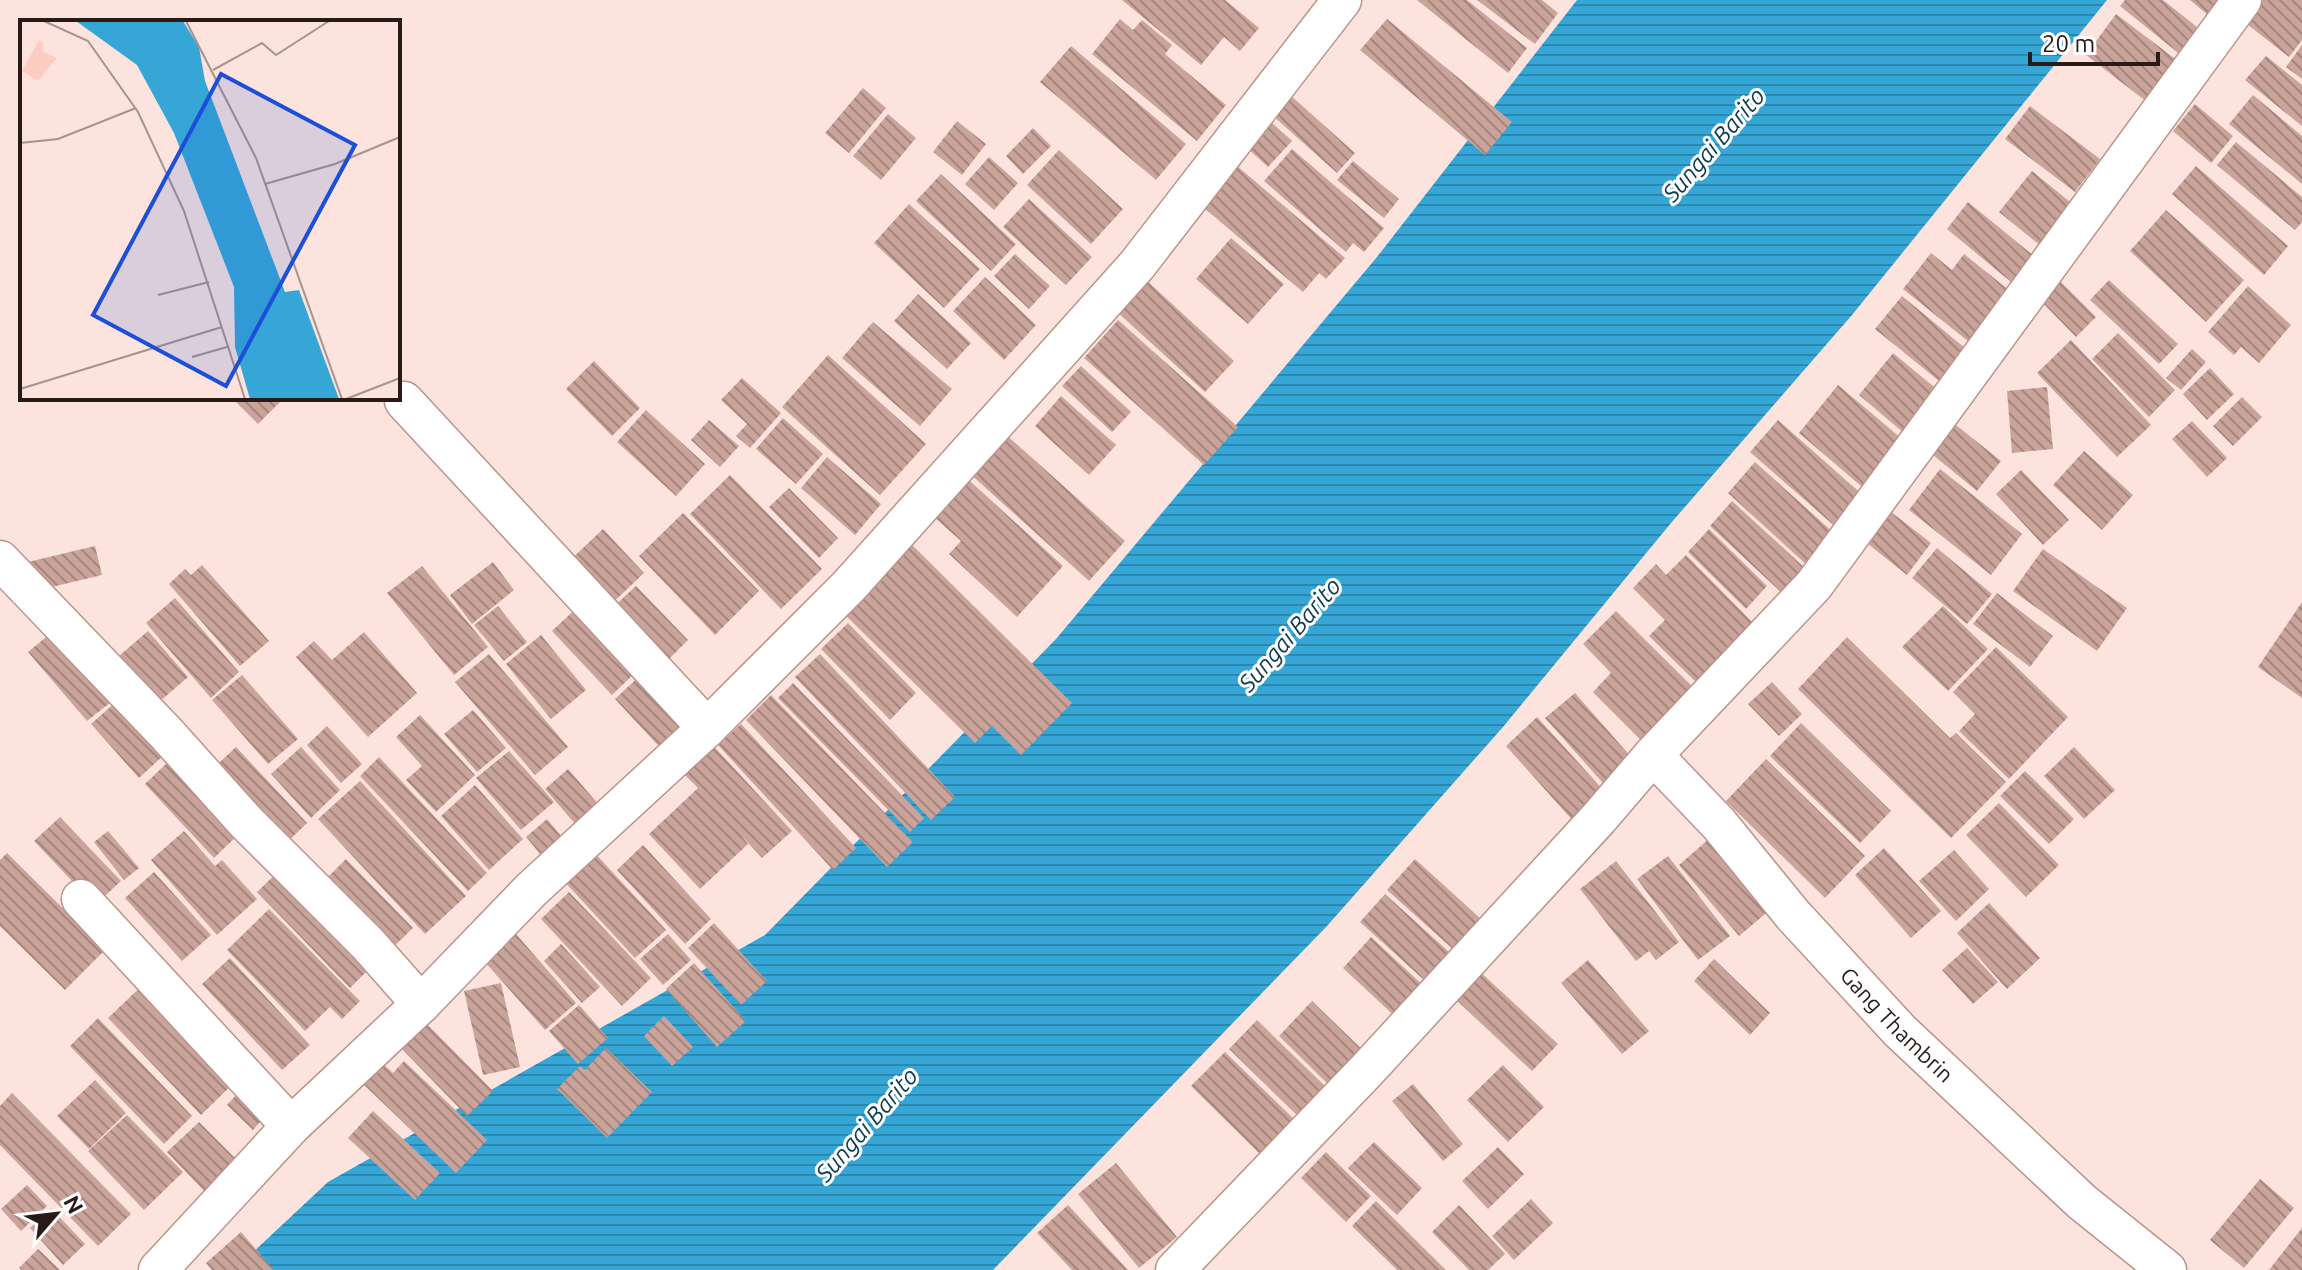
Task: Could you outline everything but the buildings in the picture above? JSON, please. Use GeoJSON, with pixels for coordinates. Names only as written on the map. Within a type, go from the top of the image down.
{"type":"FeatureCollection","features":[{"type":"Feature","properties":{"kind":"street"},"geometry":{"type":"LineString","coordinates":[[158,1270],[291,1126],[421,1004],[531,890],[707,728],[849,586],[1137,265],[1342,0]]}},
{"type":"Feature","properties":{"kind":"street"},"geometry":{"type":"LineString","coordinates":[[1175,1270],[1367,1070],[1653,755],[1814,585],[2242,0]]}},
{"type":"Feature","properties":{"kind":"street"},"geometry":{"type":"LineString","coordinates":[[404,401],[707,728]]}},
{"type":"Feature","properties":{"kind":"street"},"geometry":{"type":"LineString","coordinates":[[0,560],[166,733],[246,822],[368,944],[421,1004]]}},
{"type":"Feature","properties":{"kind":"street","name":"Gang Thambrin"},"geometry":{"type":"LineString","coordinates":[[1653,755],[1719,824],[1793,915],[1900,1031],[2082,1202],[2167,1270]]}},
{"type":"Feature","properties":{"kind":"street"},"geometry":{"type":"LineString","coordinates":[[81,899],[291,1126]]}},
{"type":"Feature","properties":{"kind":"water","name":"Sungai Barito"},"geometry":{"type":"Polygon","coordinates":[[[1577,0],[2107,0],[1852,315],[1671,523],[1503,727],[1327,926],[993,1270],[234,1270],[328,1182],[765,935],[1056,639],[1377,257],[1577,0]]]}}]}
